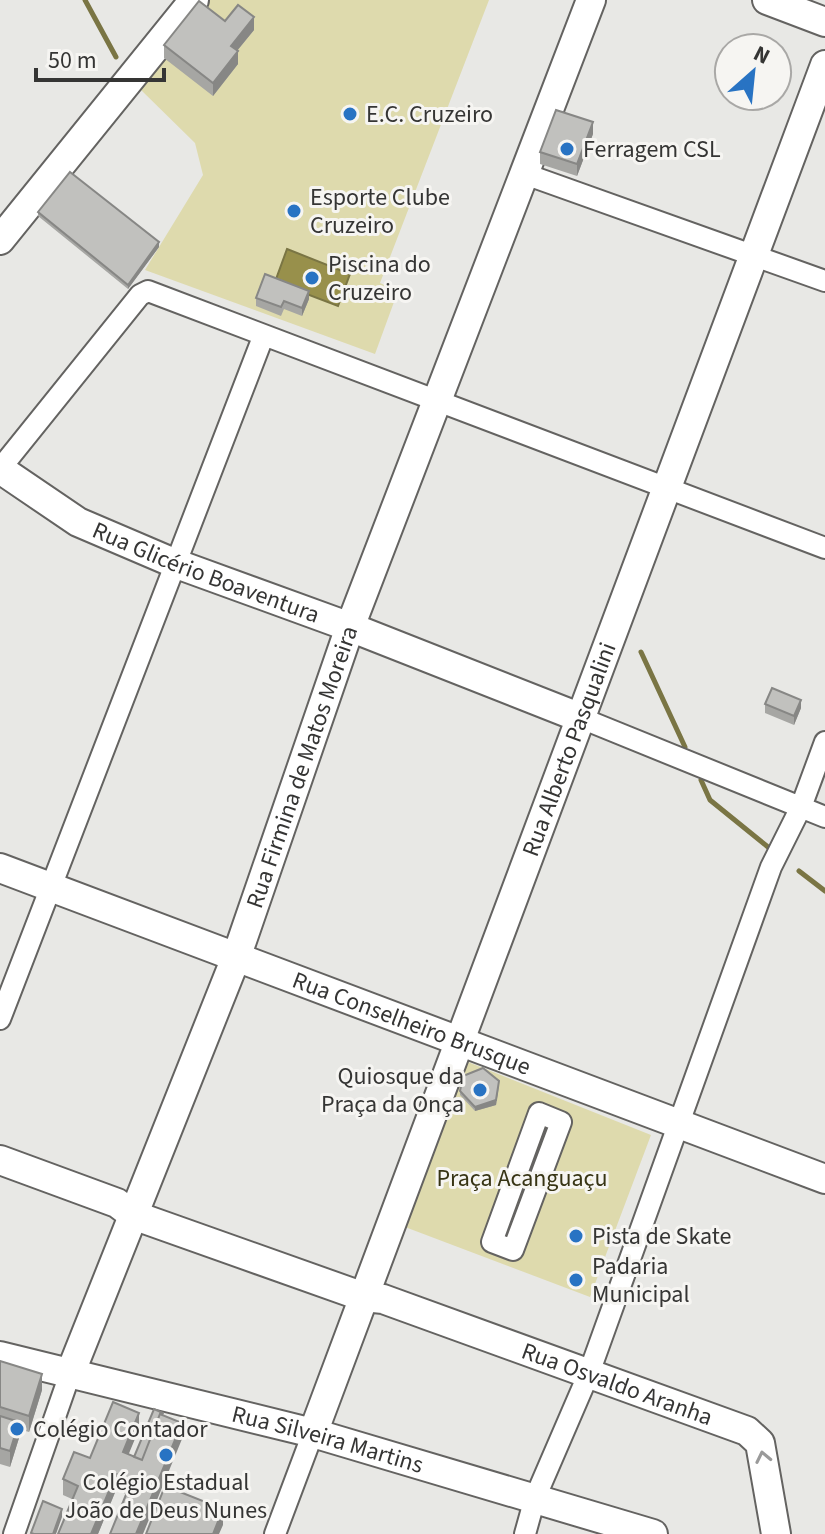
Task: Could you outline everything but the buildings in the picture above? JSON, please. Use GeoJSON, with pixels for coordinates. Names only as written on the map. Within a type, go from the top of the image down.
{"type":"FeatureCollection","features":[{"type":"Feature","properties":{"kind":"street"},"geometry":{"type":"LineString","coordinates":[[0,240],[194,0]]}},
{"type":"Feature","properties":{"kind":"street","name":"Rua Firmina de Matos Moreira"},"geometry":{"type":"LineString","coordinates":[[14,1534],[129,1207],[237,955],[350,627],[591,0]]}},
{"type":"Feature","properties":{"kind":"street"},"geometry":{"type":"LineString","coordinates":[[767,0],[825,22]]}},
{"type":"Feature","properties":{"kind":"street","name":"Rua Alberto Pasqualini"},"geometry":{"type":"LineString","coordinates":[[313,1433],[372,1294],[460,1040],[825,65]]}},
{"type":"Feature","properties":{"kind":"street"},"geometry":{"type":"LineString","coordinates":[[525,174],[825,281]]}},
{"type":"Feature","properties":{"kind":"street"},"geometry":{"type":"LineString","coordinates":[[0,469],[140,295],[148,291],[825,548]]}},
{"type":"Feature","properties":{"kind":"street"},"geometry":{"type":"LineString","coordinates":[[0,1019],[263,337]]}},
{"type":"Feature","properties":{"kind":"street","name":"Rua Glicério Boaventura"},"geometry":{"type":"LineString","coordinates":[[0,469],[78,522],[174,563],[350,627],[825,817]]}},
{"type":"Feature","properties":{"kind":"street"},"geometry":{"type":"LineString","coordinates":[[525,1534],[535,1498],[589,1373],[771,867],[801,807],[825,742]]}},
{"type":"Feature","properties":{"kind":"street","name":"Rua Conselheiro Brusque"},"geometry":{"type":"LineString","coordinates":[[0,868],[825,1179]]}},
{"type":"Feature","properties":{"kind":"street"},"geometry":{"type":"LineString","coordinates":[[539,1113],[561,1122],[545,1163],[513,1250],[492,1242],[539,1113]]}},
{"type":"Feature","properties":{"kind":"street"},"geometry":{"type":"LineString","coordinates":[[524,1155],[545,1163]]}},
{"type":"Feature","properties":{"kind":"street","name":"Rua Osvaldo Aranha"},"geometry":{"type":"LineString","coordinates":[[0,1160],[754,1435],[760,1443],[776,1534]]}},
{"type":"Feature","properties":{"kind":"street"},"geometry":{"type":"LineString","coordinates":[[515,1180],[536,1188]]}},
{"type":"Feature","properties":{"kind":"street","name":"Rua Silveira Martins"},"geometry":{"type":"LineString","coordinates":[[0,1356],[313,1433],[653,1534]]}},
{"type":"Feature","properties":{"kind":"street"},"geometry":{"type":"LineString","coordinates":[[275,1534],[313,1433]]}},
{"type":"Feature","properties":{"kind":"green space","name":"Esporte Clube Cruzeiro"},"geometry":{"type":"Polygon","coordinates":[[[209,0],[489,0],[380,283],[398,291],[375,354],[145,270],[203,175],[195,143],[140,89],[209,0]]]}},
{"type":"Feature","properties":{"kind":"green space","name":"Praça Acanguaçu"},"geometry":{"type":"Polygon","coordinates":[[[468,1062],[651,1135],[590,1297],[405,1227],[468,1062]]]}},
{"type":"Feature","properties":{"kind":"shaded area","name":"Piscina do Cruzeiro"},"geometry":{"type":"Polygon","coordinates":[[[287,249],[350,274],[338,306],[275,282],[287,249]]]}},
{"type":"Feature","properties":{"kind":"waterway"},"geometry":{"type":"LineString","coordinates":[[85,0],[116,57]]}},
{"type":"Feature","properties":{"kind":"waterway"},"geometry":{"type":"LineString","coordinates":[[641,652],[685,747]]}},
{"type":"Feature","properties":{"kind":"waterway"},"geometry":{"type":"LineString","coordinates":[[701,780],[710,800],[768,847]]}},
{"type":"Feature","properties":{"kind":"waterway"},"geometry":{"type":"LineString","coordinates":[[799,871],[825,891]]}},
{"type":"Feature","properties":{"kind":"place","name":"E.C. Cruzeiro"},"geometry":{"type":"Point","coordinates":[350,114]}},
{"type":"Feature","properties":{"kind":"place","name":"Ferragem CSL"},"geometry":{"type":"Point","coordinates":[567,149]}},
{"type":"Feature","properties":{"kind":"place","name":"Esporte Clube Cruzeiro"},"geometry":{"type":"Point","coordinates":[294,211]}},
{"type":"Feature","properties":{"kind":"place","name":"Piscina do Cruzeiro"},"geometry":{"type":"Point","coordinates":[312,278]}},
{"type":"Feature","properties":{"kind":"place","name":"Quiosque da Praça da Onça"},"geometry":{"type":"Point","coordinates":[480,1090]}},
{"type":"Feature","properties":{"kind":"place","name":"Pista de Skate"},"geometry":{"type":"Point","coordinates":[576,1236]}},
{"type":"Feature","properties":{"kind":"place","name":"Padaria Municipal"},"geometry":{"type":"Point","coordinates":[576,1280]}},
{"type":"Feature","properties":{"kind":"place","name":"Colégio Contador"},"geometry":{"type":"Point","coordinates":[17,1429]}},
{"type":"Feature","properties":{"kind":"place","name":"Colégio Estadual João de Deus Nunes"},"geometry":{"type":"Point","coordinates":[166,1455]}}]}
